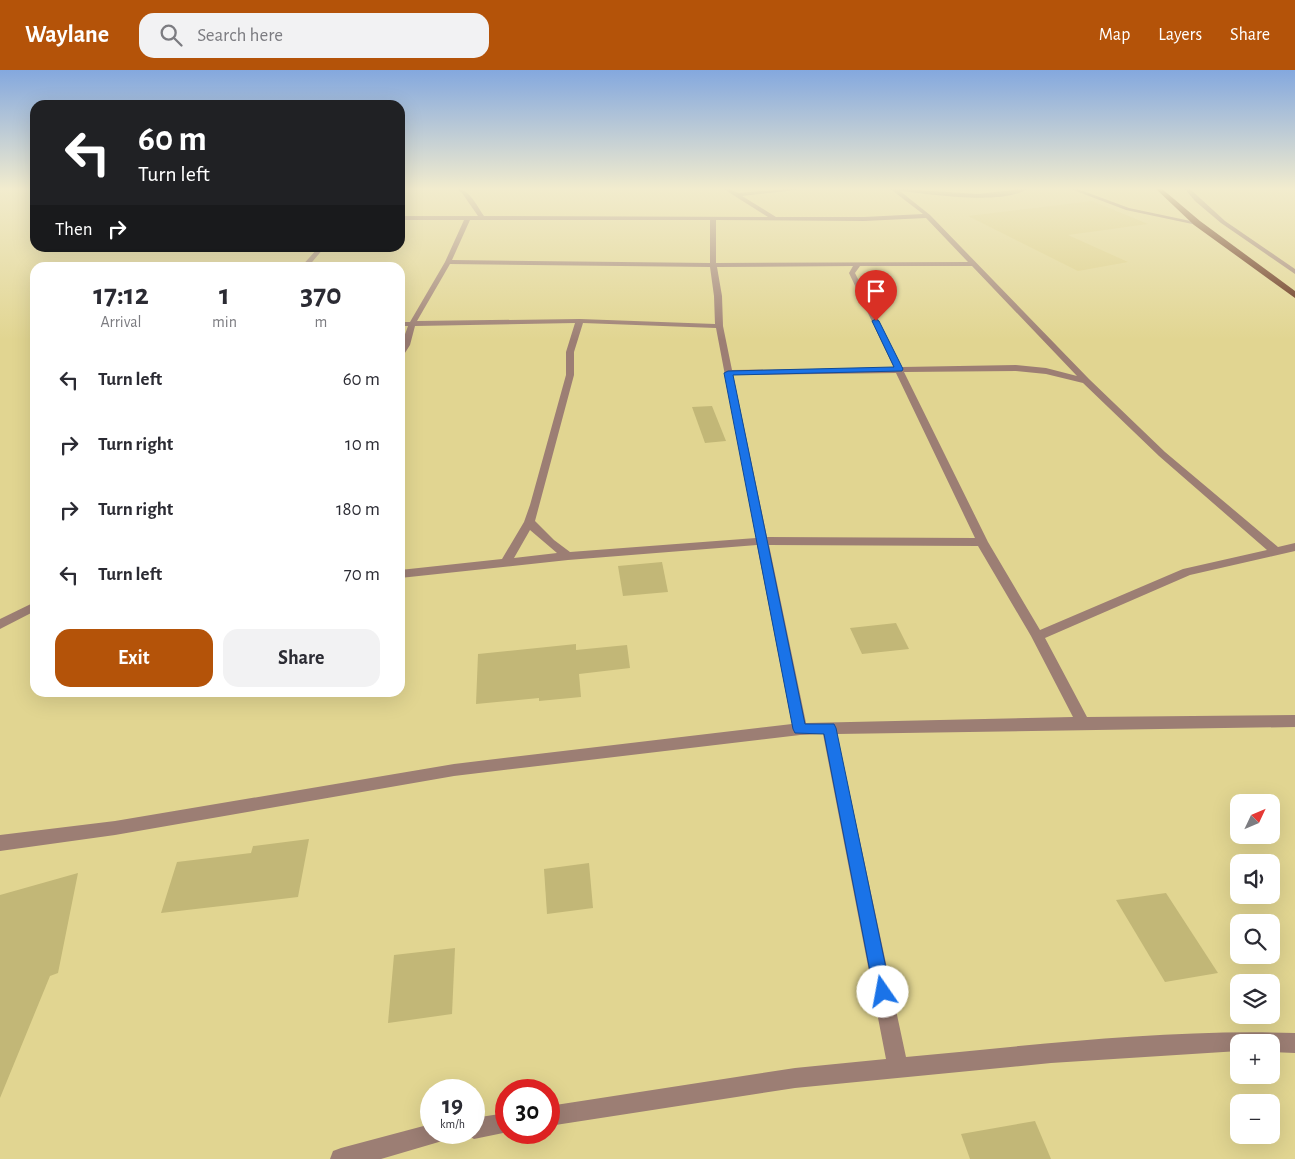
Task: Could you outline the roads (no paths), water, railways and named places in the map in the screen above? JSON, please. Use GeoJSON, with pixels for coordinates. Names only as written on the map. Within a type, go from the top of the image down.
{"type":"FeatureCollection","features":[{"type":"Feature","properties":{"kind":"highway"},"geometry":{"type":"LineString","coordinates":[[1219,239],[1295,295]]}},
{"type":"Feature","properties":{"kind":"street"},"geometry":{"type":"LineString","coordinates":[[405,338],[448,262],[459,239]]}},
{"type":"Feature","properties":{"kind":"street"},"geometry":{"type":"LineString","coordinates":[[713,239],[712,264],[718,296],[719,326],[764,542],[800,729]]}},
{"type":"Feature","properties":{"kind":"street"},"geometry":{"type":"LineString","coordinates":[[950,239],[1086,381],[1162,454],[1277,552]]}},
{"type":"Feature","properties":{"kind":"street"},"geometry":{"type":"LineString","coordinates":[[1249,239],[1295,272]]}},
{"type":"Feature","properties":{"kind":"street"},"geometry":{"type":"LineString","coordinates":[[308,262],[317,252]]}},
{"type":"Feature","properties":{"kind":"street"},"geometry":{"type":"LineString","coordinates":[[448,262],[975,264]]}},
{"type":"Feature","properties":{"kind":"street"},"geometry":{"type":"LineString","coordinates":[[831,264],[852,274],[982,542],[1037,636],[1083,723]]}},
{"type":"Feature","properties":{"kind":"street"},"geometry":{"type":"LineString","coordinates":[[852,274],[858,264]]}},
{"type":"Feature","properties":{"kind":"street"},"geometry":{"type":"LineString","coordinates":[[405,324],[580,321],[719,326]]}},
{"type":"Feature","properties":{"kind":"street"},"geometry":{"type":"LineString","coordinates":[[506,562],[529,522],[570,375],[570,352],[580,321]]}},
{"type":"Feature","properties":{"kind":"street"},"geometry":{"type":"LineString","coordinates":[[728,373],[1016,368],[1046,371],[1086,381]]}},
{"type":"Feature","properties":{"kind":"street"},"geometry":{"type":"LineString","coordinates":[[529,522],[550,543],[568,556]]}},
{"type":"Feature","properties":{"kind":"street"},"geometry":{"type":"LineString","coordinates":[[405,573],[568,556],[764,542],[982,542]]}},
{"type":"Feature","properties":{"kind":"street"},"geometry":{"type":"LineString","coordinates":[[1037,636],[1187,572],[1295,547]]}},
{"type":"Feature","properties":{"kind":"street"},"geometry":{"type":"LineString","coordinates":[[0,624],[30,609]]}},
{"type":"Feature","properties":{"kind":"street"},"geometry":{"type":"LineString","coordinates":[[0,843],[115,828],[454,770],[800,729],[1295,721]]}},
{"type":"Feature","properties":{"kind":"street"},"geometry":{"type":"LineString","coordinates":[[829,728],[898,1068]]}},
{"type":"Feature","properties":{"kind":"street"},"geometry":{"type":"LineString","coordinates":[[560,1114],[795,1078],[1051,1053],[1230,1041],[1295,1043]]}},
{"type":"Feature","properties":{"kind":"street"},"geometry":{"type":"LineString","coordinates":[[342,1159],[420,1138]]}}]}
